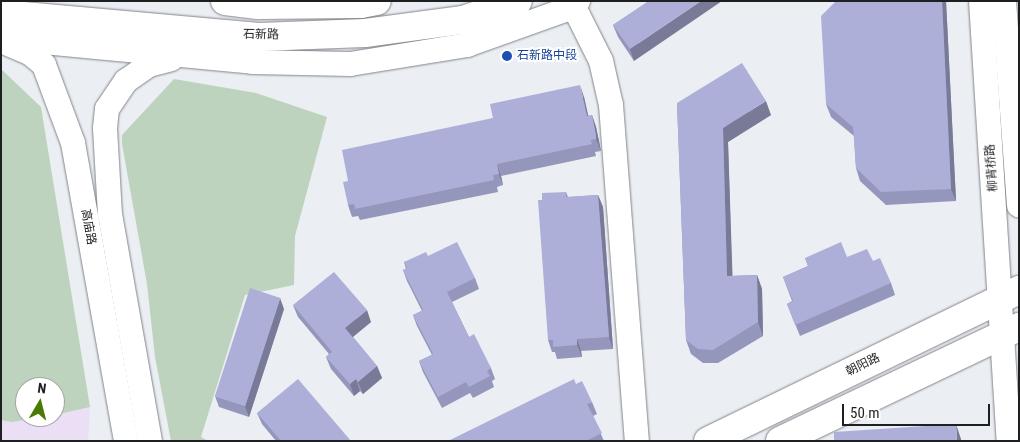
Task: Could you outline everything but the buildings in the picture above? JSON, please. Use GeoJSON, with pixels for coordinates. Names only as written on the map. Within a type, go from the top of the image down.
{"type":"FeatureCollection","features":[{"type":"Feature","properties":{"kind":"main road"},"geometry":{"type":"LineString","coordinates":[[225,1],[258,5],[361,4],[377,1]]}},
{"type":"Feature","properties":{"kind":"main road","name":"石新路"},"geometry":{"type":"LineString","coordinates":[[1,14],[259,37],[365,33],[443,23],[463,20],[518,1]]}},
{"type":"Feature","properties":{"kind":"main road","name":"朝阳路"},"geometry":{"type":"LineString","coordinates":[[708,441],[1010,294]]}},
{"type":"Feature","properties":{"kind":"main road"},"geometry":{"type":"LineString","coordinates":[[780,441],[1011,330]]}},
{"type":"Feature","properties":{"kind":"street","name":"柳背桥路"},"geometry":{"type":"LineString","coordinates":[[981,1],[1010,294],[1009,441]]}},
{"type":"Feature","properties":{"kind":"street","name":"柳背桥路"},"geometry":{"type":"LineString","coordinates":[[1004,1],[1019,205]]}},
{"type":"Feature","properties":{"kind":"street"},"geometry":{"type":"LineString","coordinates":[[1,38],[181,56],[301,64],[350,64],[408,57],[467,45],[575,3],[601,61],[611,105],[637,441]]}},
{"type":"Feature","properties":{"kind":"street","name":"高庙路"},"geometry":{"type":"LineString","coordinates":[[1,42],[32,54],[44,66],[73,143],[126,441]]}},
{"type":"Feature","properties":{"kind":"street","name":"高庙路"},"geometry":{"type":"LineString","coordinates":[[150,441],[110,215],[105,128],[107,109],[114,94],[137,72],[149,64],[181,56]]}},
{"type":"Feature","properties":{"kind":"street"},"geometry":{"type":"LineString","coordinates":[[73,143],[79,120],[90,119],[97,127],[110,215]]}},
{"type":"Feature","properties":{"kind":"shaded area"},"geometry":{"type":"Polygon","coordinates":[[[90,407],[88,441],[1,441],[1,420],[15,420],[15,427],[65,427],[65,413],[90,407]]]}},
{"type":"Feature","properties":{"kind":"green space"},"geometry":{"type":"Polygon","coordinates":[[[1,69],[41,107],[90,407],[65,413],[65,377],[15,377],[15,421],[1,420],[1,69]]]}},
{"type":"Feature","properties":{"kind":"green space"},"geometry":{"type":"Polygon","coordinates":[[[174,79],[256,93],[327,117],[295,236],[294,285],[245,295],[201,437],[208,441],[171,441],[155,357],[147,284],[122,144],[122,135],[174,79]]]}},
{"type":"Feature","properties":{"kind":"place","name":"石新路中段"},"geometry":{"type":"Point","coordinates":[507,56]}}]}
